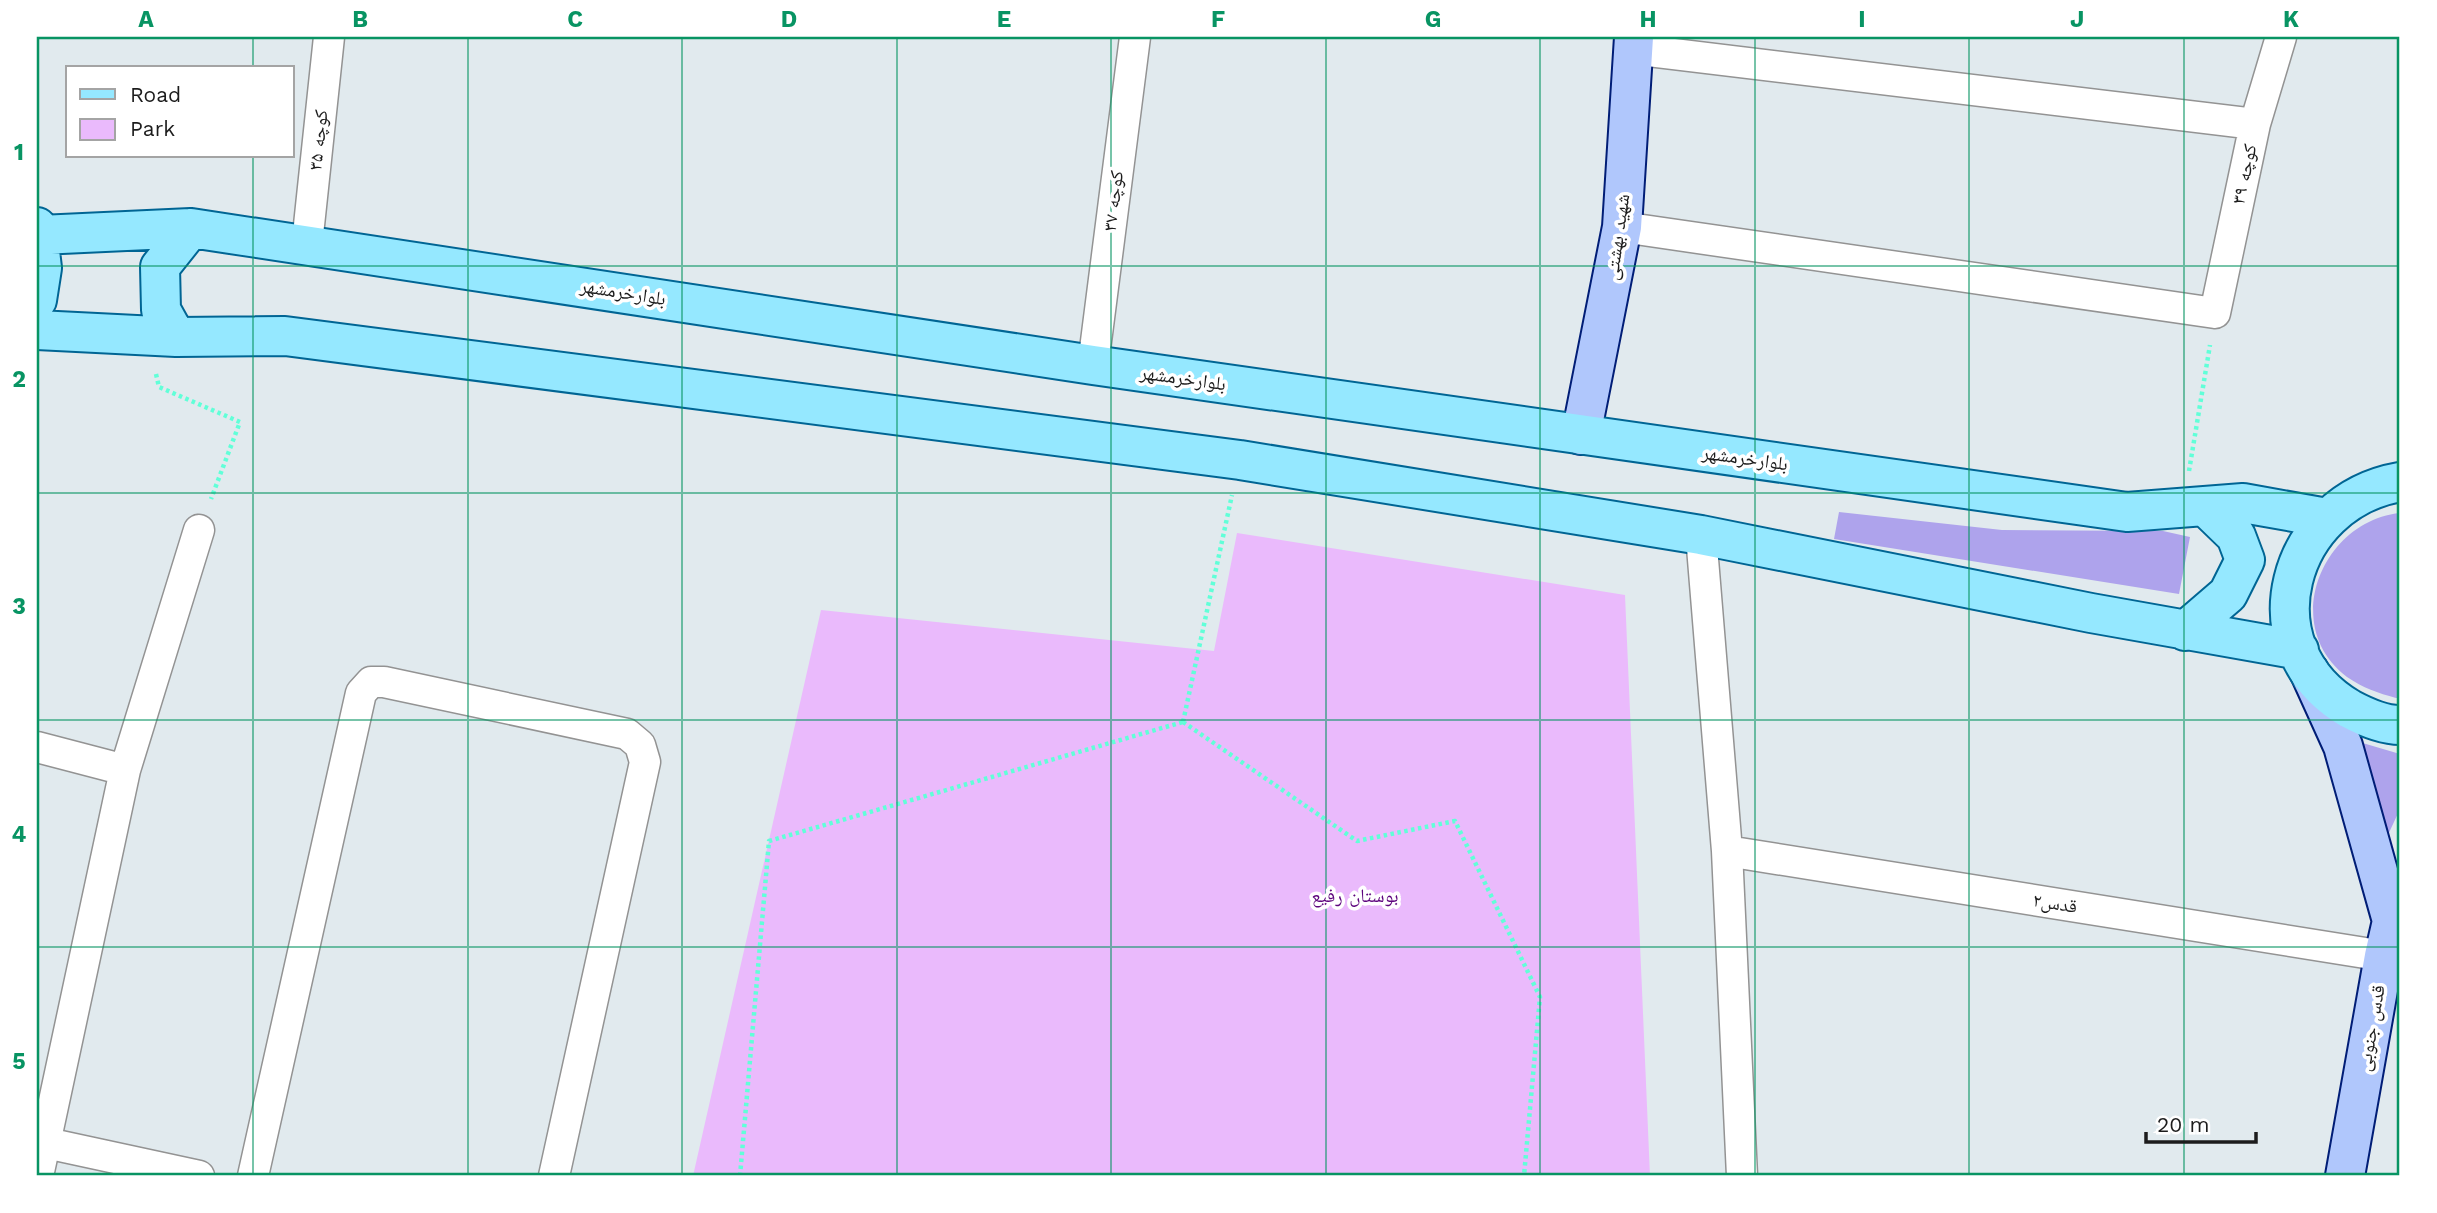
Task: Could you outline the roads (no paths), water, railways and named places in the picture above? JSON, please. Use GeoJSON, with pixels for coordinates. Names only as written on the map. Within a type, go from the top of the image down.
{"type":"FeatureCollection","features":[{"type":"Feature","properties":{"kind":"main road","name":"بلوارخرمشهر"},"geometry":{"type":"LineString","coordinates":[[38,231],[191,228],[1093,365],[2127,512],[2243,503],[2327,518]]}},
{"type":"Feature","properties":{"kind":"main road"},"geometry":{"type":"LineString","coordinates":[[161,336],[159,267],[191,228]]}},
{"type":"Feature","properties":{"kind":"main road"},"geometry":{"type":"LineString","coordinates":[[37,300],[42,268],[38,231]]}},
{"type":"Feature","properties":{"kind":"main road"},"geometry":{"type":"LineString","coordinates":[[37,330],[161,336],[285,336],[1240,460],[1701,535],[2186,631],[2299,650]]}},
{"type":"Feature","properties":{"kind":"main road"},"geometry":{"type":"LineString","coordinates":[[2400,480],[2367,490],[2339,506],[2316,529],[2300,556],[2291,587],[2291,619],[2299,650],[2315,678],[2337,701],[2364,717],[2400,725]]}},
{"type":"Feature","properties":{"kind":"main road"},"geometry":{"type":"LineString","coordinates":[[2186,631],[2228,594],[2245,561],[2236,536],[2194,507]]}},
{"type":"Feature","properties":{"kind":"street","name":"کوچه ۳۵"},"geometry":{"type":"LineString","coordinates":[[307,244],[329,37]]}},
{"type":"Feature","properties":{"kind":"street","name":"کوچه ۳۷"},"geometry":{"type":"LineString","coordinates":[[1093,365],[1135,37]]}},
{"type":"Feature","properties":{"kind":"street","name":"کوچه ۳۹"},"geometry":{"type":"LineString","coordinates":[[1622,227],[2215,313],[2255,124],[2281,37]]}},
{"type":"Feature","properties":{"kind":"street"},"geometry":{"type":"LineString","coordinates":[[1633,43],[2255,124]]}},
{"type":"Feature","properties":{"kind":"street","name":"شهید بهشتی"},"geometry":{"type":"LineString","coordinates":[[1581,435],[1622,227],[1633,43]]}},
{"type":"Feature","properties":{"kind":"street"},"geometry":{"type":"LineString","coordinates":[[38,1176],[40,1142],[125,770],[199,530]]}},
{"type":"Feature","properties":{"kind":"street"},"geometry":{"type":"LineString","coordinates":[[1701,535],[1727,851],[1742,1176]]}},
{"type":"Feature","properties":{"kind":"street"},"geometry":{"type":"LineString","coordinates":[[2299,650],[2343,746],[2394,925]]}},
{"type":"Feature","properties":{"kind":"street"},"geometry":{"type":"LineString","coordinates":[[253,1176],[361,693],[371,682],[384,682],[627,734],[640,745],[645,762],[554,1176]]}},
{"type":"Feature","properties":{"kind":"street"},"geometry":{"type":"LineString","coordinates":[[37,747],[125,770]]}},
{"type":"Feature","properties":{"kind":"street","name":"قدس۲"},"geometry":{"type":"LineString","coordinates":[[1727,851],[2394,925]]}},
{"type":"Feature","properties":{"kind":"street","name":"قدس جنوبی"},"geometry":{"type":"LineString","coordinates":[[2345,1176],[2394,925]]}},
{"type":"Feature","properties":{"kind":"street"},"geometry":{"type":"LineString","coordinates":[[40,1142],[200,1176]]}},
{"type":"Feature","properties":{"kind":"park label","name":"بوستان رفیع"},"geometry":{"type":"Point","coordinates":[1355,895]}}]}
